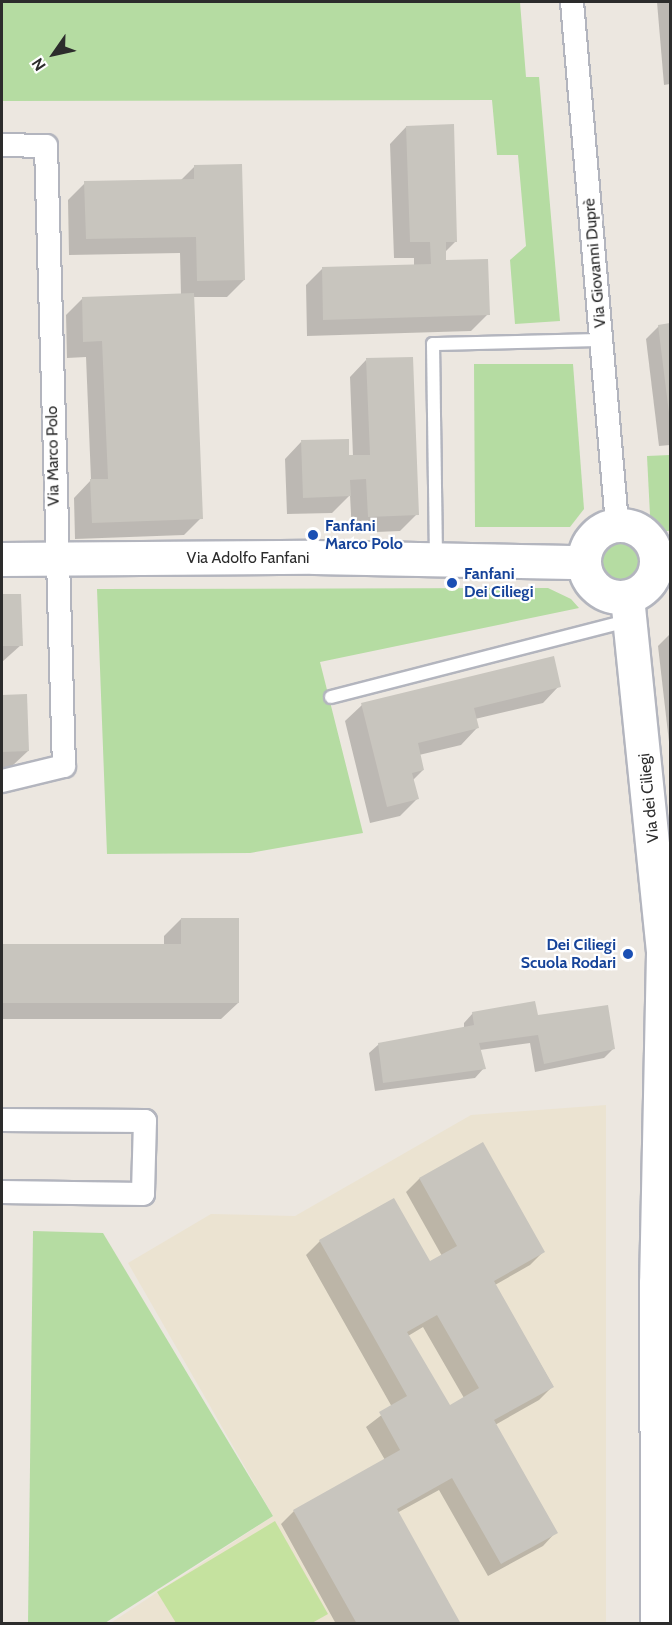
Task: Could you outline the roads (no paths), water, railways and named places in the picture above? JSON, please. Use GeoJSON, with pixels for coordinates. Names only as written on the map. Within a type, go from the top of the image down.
{"type":"FeatureCollection","features":[{"type":"Feature","properties":{"kind":"street","name":"Via Giovanni Duprè"},"geometry":{"type":"LineString","coordinates":[[572,2],[617,524]]}},
{"type":"Feature","properties":{"kind":"street","name":"Via Marco Polo"},"geometry":{"type":"LineString","coordinates":[[2,145],[46,146],[56,558],[64,766],[2,781]]}},
{"type":"Feature","properties":{"kind":"street"},"geometry":{"type":"LineString","coordinates":[[617,524],[629,526],[648,537],[656,558],[663,568],[628,609],[600,591],[592,583],[584,562],[590,541],[598,533],[617,524]]}},
{"type":"Feature","properties":{"kind":"street","name":"Via Adolfo Fanfani"},"geometry":{"type":"LineString","coordinates":[[2,559],[436,558],[584,562]]}},
{"type":"Feature","properties":{"kind":"street","name":"Via dei Ciliegi"},"geometry":{"type":"LineString","coordinates":[[628,609],[663,953],[663,1282],[657,1623]]}},
{"type":"Feature","properties":{"kind":"street"},"geometry":{"type":"LineString","coordinates":[[2,1120],[145,1121],[143,1194],[2,1192]]}},
{"type":"Feature","properties":{"kind":"lane"},"geometry":{"type":"LineString","coordinates":[[436,558],[433,344],[602,340]]}},
{"type":"Feature","properties":{"kind":"lane"},"geometry":{"type":"LineString","coordinates":[[331,698],[628,609]]}},
{"type":"Feature","properties":{"kind":"place","name":"Fanfani Marco Polo"},"geometry":{"type":"Point","coordinates":[313,535]}},
{"type":"Feature","properties":{"kind":"place","name":"Fanfani Dei Ciliegi"},"geometry":{"type":"Point","coordinates":[452,583]}},
{"type":"Feature","properties":{"kind":"place","name":"Dei Ciliegi Scuola Rodari"},"geometry":{"type":"Point","coordinates":[628,954]}}]}
